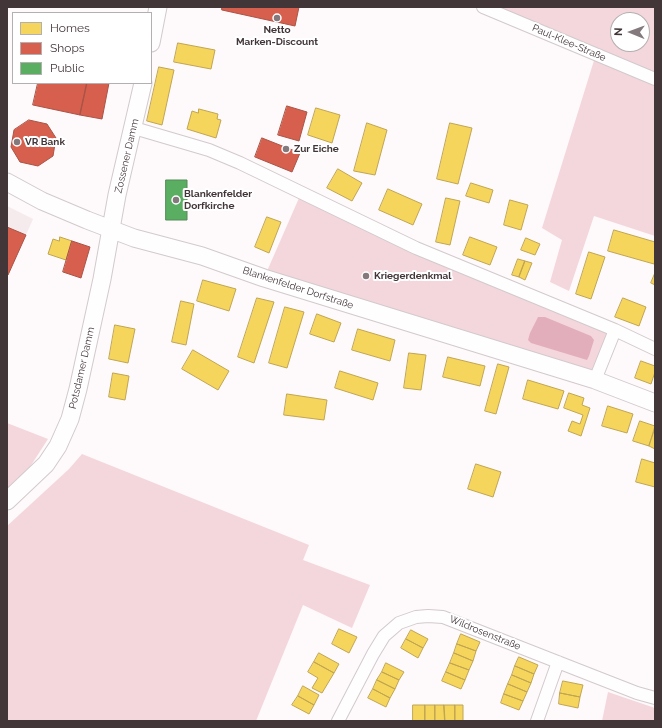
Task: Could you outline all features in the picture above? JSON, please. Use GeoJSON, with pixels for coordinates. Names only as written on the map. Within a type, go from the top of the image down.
{"type":"FeatureCollection","features":[{"type":"Feature","properties":{"kind":"main road"},"geometry":{"type":"LineString","coordinates":[[152,38],[158,7]]}},
{"type":"Feature","properties":{"kind":"main road","name":"Zossener Damm"},"geometry":{"type":"LineString","coordinates":[[111,229],[117,195],[134,128],[143,84]]}},
{"type":"Feature","properties":{"kind":"main road","name":"Blankenfelder Dorfstraße"},"geometry":{"type":"LineString","coordinates":[[7,182],[42,201],[134,238],[202,256],[264,278],[595,380],[655,403]]}},
{"type":"Feature","properties":{"kind":"main road","name":"Potsdamer Damm"},"geometry":{"type":"LineString","coordinates":[[12,496],[46,464],[58,446],[70,420],[102,278],[111,229]]}},
{"type":"Feature","properties":{"kind":"street","name":"Paul-Klee-Straße"},"geometry":{"type":"LineString","coordinates":[[483,7],[655,79]]}},
{"type":"Feature","properties":{"kind":"street"},"geometry":{"type":"LineString","coordinates":[[134,128],[209,150],[240,163],[416,248],[615,330],[655,349]]}},
{"type":"Feature","properties":{"kind":"street"},"geometry":{"type":"LineString","coordinates":[[595,380],[615,330]]}},
{"type":"Feature","properties":{"kind":"street","name":"Wildrosenstraße"},"geometry":{"type":"LineString","coordinates":[[338,721],[384,636],[400,623],[416,617],[428,616],[443,617],[637,693],[655,698]]}},
{"type":"Feature","properties":{"kind":"street"},"geometry":{"type":"LineString","coordinates":[[537,721],[558,662]]}},
{"type":"Feature","properties":{"kind":"shaded area"},"geometry":{"type":"Polygon","coordinates":[[[483,7],[655,7],[655,236],[594,216],[569,291],[550,282],[562,240],[542,228],[596,54],[483,7]]]}},
{"type":"Feature","properties":{"kind":"shaded area"},"geometry":{"type":"Polygon","coordinates":[[[299,198],[615,330],[595,380],[264,278],[299,198]]]}},
{"type":"Feature","properties":{"kind":"shaded area"},"geometry":{"type":"Polygon","coordinates":[[[7,206],[33,219],[7,278],[7,206]]]}},
{"type":"Feature","properties":{"kind":"shaded area"},"geometry":{"type":"Polygon","coordinates":[[[538,317],[545,317],[591,336],[594,340],[587,360],[531,343],[528,340],[538,317]]]}},
{"type":"Feature","properties":{"kind":"shaded area"},"geometry":{"type":"Polygon","coordinates":[[[7,423],[48,439],[28,470],[7,490],[7,423]]]}},
{"type":"Feature","properties":{"kind":"shaded area"},"geometry":{"type":"Polygon","coordinates":[[[82,454],[309,545],[303,560],[370,585],[352,628],[303,605],[256,721],[7,721],[7,526],[69,469],[82,454]]]}},
{"type":"Feature","properties":{"kind":"shaded area"},"geometry":{"type":"Polygon","coordinates":[[[608,692],[655,708],[655,721],[602,721],[608,692]]]}},
{"type":"Feature","properties":{"kind":"building: Homes"},"geometry":{"type":"Polygon","coordinates":[[[178,43],[215,50],[211,69],[174,62],[178,43]]]}},
{"type":"Feature","properties":{"kind":"building: Homes"},"geometry":{"type":"Polygon","coordinates":[[[159,67],[174,70],[162,125],[147,121],[159,67]]]}},
{"type":"Feature","properties":{"kind":"building: Homes"},"geometry":{"type":"Polygon","coordinates":[[[316,108],[340,115],[332,143],[308,135],[316,108]]]}},
{"type":"Feature","properties":{"kind":"building: Homes"},"geometry":{"type":"Polygon","coordinates":[[[199,109],[218,114],[217,119],[221,120],[216,138],[187,129],[192,111],[198,113],[199,109]]]}},
{"type":"Feature","properties":{"kind":"building: Homes"},"geometry":{"type":"Polygon","coordinates":[[[367,123],[387,130],[375,175],[354,171],[367,123]]]}},
{"type":"Feature","properties":{"kind":"building: Homes"},"geometry":{"type":"Polygon","coordinates":[[[450,123],[472,128],[458,184],[437,179],[450,123]]]}},
{"type":"Feature","properties":{"kind":"building: Homes"},"geometry":{"type":"Polygon","coordinates":[[[338,169],[362,183],[352,201],[327,188],[338,169]]]}},
{"type":"Feature","properties":{"kind":"building: Homes"},"geometry":{"type":"Polygon","coordinates":[[[471,183],[493,190],[489,203],[466,196],[471,183]]]}},
{"type":"Feature","properties":{"kind":"building: Homes"},"geometry":{"type":"Polygon","coordinates":[[[388,189],[422,204],[413,225],[379,210],[388,189]]]}},
{"type":"Feature","properties":{"kind":"building: Homes"},"geometry":{"type":"Polygon","coordinates":[[[446,198],[460,201],[450,245],[436,242],[446,198]]]}},
{"type":"Feature","properties":{"kind":"building: Homes"},"geometry":{"type":"Polygon","coordinates":[[[510,200],[528,205],[521,230],[504,225],[510,200]]]}},
{"type":"Feature","properties":{"kind":"building: Homes"},"geometry":{"type":"Polygon","coordinates":[[[267,217],[281,222],[269,253],[255,247],[267,217]]]}},
{"type":"Feature","properties":{"kind":"building: Homes"},"geometry":{"type":"Polygon","coordinates":[[[614,230],[655,242],[654,264],[608,251],[614,230]]]}},
{"type":"Feature","properties":{"kind":"building: Homes"},"geometry":{"type":"Polygon","coordinates":[[[60,237],[72,241],[66,260],[48,254],[53,239],[59,241],[60,237]]]}},
{"type":"Feature","properties":{"kind":"building: Homes"},"geometry":{"type":"Polygon","coordinates":[[[470,237],[497,247],[490,265],[463,255],[470,237]]]}},
{"type":"Feature","properties":{"kind":"building: Homes"},"geometry":{"type":"Polygon","coordinates":[[[526,238],[540,244],[535,255],[521,250],[526,238]]]}},
{"type":"Feature","properties":{"kind":"building: Homes"},"geometry":{"type":"Polygon","coordinates":[[[589,252],[605,257],[591,299],[576,294],[589,252]]]}},
{"type":"Feature","properties":{"kind":"building: Homes"},"geometry":{"type":"Polygon","coordinates":[[[518,259],[525,261],[519,277],[512,275],[518,259]]]}},
{"type":"Feature","properties":{"kind":"building: Homes"},"geometry":{"type":"Polygon","coordinates":[[[525,261],[532,263],[525,280],[519,277],[525,261]]]}},
{"type":"Feature","properties":{"kind":"building: Homes"},"geometry":{"type":"Polygon","coordinates":[[[655,273],[655,285],[651,283],[655,273]]]}},
{"type":"Feature","properties":{"kind":"building: Homes"},"geometry":{"type":"Polygon","coordinates":[[[203,280],[236,289],[229,311],[197,301],[203,280]]]}},
{"type":"Feature","properties":{"kind":"building: Homes"},"geometry":{"type":"Polygon","coordinates":[[[257,298],[274,302],[254,363],[238,357],[257,298]]]}},
{"type":"Feature","properties":{"kind":"building: Homes"},"geometry":{"type":"Polygon","coordinates":[[[623,298],[646,307],[639,326],[615,317],[623,298]]]}},
{"type":"Feature","properties":{"kind":"building: Homes"},"geometry":{"type":"Polygon","coordinates":[[[181,301],[194,304],[186,345],[172,342],[181,301]]]}},
{"type":"Feature","properties":{"kind":"building: Homes"},"geometry":{"type":"Polygon","coordinates":[[[285,307],[304,312],[287,368],[269,363],[285,307]]]}},
{"type":"Feature","properties":{"kind":"building: Homes"},"geometry":{"type":"Polygon","coordinates":[[[317,314],[341,323],[334,342],[310,334],[317,314]]]}},
{"type":"Feature","properties":{"kind":"building: Homes"},"geometry":{"type":"Polygon","coordinates":[[[115,325],[135,329],[128,363],[109,359],[115,325]]]}},
{"type":"Feature","properties":{"kind":"building: Homes"},"geometry":{"type":"Polygon","coordinates":[[[358,329],[395,340],[390,361],[352,350],[358,329]]]}},
{"type":"Feature","properties":{"kind":"building: Homes"},"geometry":{"type":"Polygon","coordinates":[[[193,350],[229,371],[218,390],[182,369],[193,350]]]}},
{"type":"Feature","properties":{"kind":"building: Homes"},"geometry":{"type":"Polygon","coordinates":[[[409,353],[426,355],[421,390],[404,388],[409,353]]]}},
{"type":"Feature","properties":{"kind":"building: Homes"},"geometry":{"type":"Polygon","coordinates":[[[448,357],[485,366],[480,386],[443,377],[448,357]]]}},
{"type":"Feature","properties":{"kind":"building: Homes"},"geometry":{"type":"Polygon","coordinates":[[[641,361],[655,366],[655,372],[651,384],[635,378],[641,361]]]}},
{"type":"Feature","properties":{"kind":"building: Homes"},"geometry":{"type":"Polygon","coordinates":[[[498,364],[509,367],[496,414],[485,411],[498,364]]]}},
{"type":"Feature","properties":{"kind":"building: Homes"},"geometry":{"type":"Polygon","coordinates":[[[340,371],[378,383],[373,400],[335,388],[340,371]]]}},
{"type":"Feature","properties":{"kind":"building: Homes"},"geometry":{"type":"Polygon","coordinates":[[[113,373],[129,376],[125,400],[109,397],[113,373]]]}},
{"type":"Feature","properties":{"kind":"building: Homes"},"geometry":{"type":"Polygon","coordinates":[[[528,380],[564,391],[558,409],[523,399],[528,380]]]}},
{"type":"Feature","properties":{"kind":"building: Homes"},"geometry":{"type":"Polygon","coordinates":[[[569,393],[584,398],[582,405],[590,408],[581,436],[568,431],[572,421],[580,424],[583,415],[564,408],[569,393]]]}},
{"type":"Feature","properties":{"kind":"building: Homes"},"geometry":{"type":"Polygon","coordinates":[[[287,394],[327,400],[324,420],[284,415],[287,394]]]}},
{"type":"Feature","properties":{"kind":"building: Homes"},"geometry":{"type":"Polygon","coordinates":[[[608,406],[633,414],[627,433],[602,426],[608,406]]]}},
{"type":"Feature","properties":{"kind":"building: Homes"},"geometry":{"type":"Polygon","coordinates":[[[640,421],[655,426],[649,446],[633,441],[640,421]]]}},
{"type":"Feature","properties":{"kind":"building: Homes"},"geometry":{"type":"Polygon","coordinates":[[[655,429],[655,449],[649,446],[655,429]]]}},
{"type":"Feature","properties":{"kind":"building: Homes"},"geometry":{"type":"Polygon","coordinates":[[[642,459],[655,463],[655,487],[636,482],[642,459]]]}},
{"type":"Feature","properties":{"kind":"building: Homes"},"geometry":{"type":"Polygon","coordinates":[[[476,464],[501,472],[493,497],[468,489],[476,464]]]}},
{"type":"Feature","properties":{"kind":"building: Homes"},"geometry":{"type":"Polygon","coordinates":[[[339,629],[357,637],[349,653],[332,644],[339,629]]]}},
{"type":"Feature","properties":{"kind":"building: Homes"},"geometry":{"type":"Polygon","coordinates":[[[411,630],[428,639],[423,648],[406,639],[411,630]]]}},
{"type":"Feature","properties":{"kind":"building: Homes"},"geometry":{"type":"Polygon","coordinates":[[[461,634],[480,642],[476,651],[457,644],[461,634]]]}},
{"type":"Feature","properties":{"kind":"building: Homes"},"geometry":{"type":"Polygon","coordinates":[[[406,639],[423,648],[418,658],[401,648],[406,639]]]}},
{"type":"Feature","properties":{"kind":"building: Homes"},"geometry":{"type":"Polygon","coordinates":[[[457,644],[476,651],[473,661],[454,653],[457,644]]]}},
{"type":"Feature","properties":{"kind":"building: Homes"},"geometry":{"type":"Polygon","coordinates":[[[319,653],[339,664],[334,673],[314,662],[319,653]]]}},
{"type":"Feature","properties":{"kind":"building: Homes"},"geometry":{"type":"Polygon","coordinates":[[[454,653],[473,661],[469,670],[450,663],[454,653]]]}},
{"type":"Feature","properties":{"kind":"building: Homes"},"geometry":{"type":"Polygon","coordinates":[[[519,657],[538,665],[534,674],[515,666],[519,657]]]}},
{"type":"Feature","properties":{"kind":"building: Homes"},"geometry":{"type":"Polygon","coordinates":[[[314,662],[334,673],[322,693],[312,688],[318,678],[308,672],[314,662]]]}},
{"type":"Feature","properties":{"kind":"building: Homes"},"geometry":{"type":"Polygon","coordinates":[[[386,663],[404,672],[399,680],[382,672],[386,663]]]}},
{"type":"Feature","properties":{"kind":"building: Homes"},"geometry":{"type":"Polygon","coordinates":[[[450,663],[469,670],[465,680],[446,672],[450,663]]]}},
{"type":"Feature","properties":{"kind":"building: Homes"},"geometry":{"type":"Polygon","coordinates":[[[515,666],[534,674],[531,683],[512,675],[515,666]]]}},
{"type":"Feature","properties":{"kind":"building: Homes"},"geometry":{"type":"Polygon","coordinates":[[[382,672],[399,680],[395,689],[377,680],[382,672]]]}},
{"type":"Feature","properties":{"kind":"building: Homes"},"geometry":{"type":"Polygon","coordinates":[[[446,672],[465,680],[461,689],[442,681],[446,672]]]}},
{"type":"Feature","properties":{"kind":"building: Homes"},"geometry":{"type":"Polygon","coordinates":[[[512,675],[531,683],[527,692],[508,684],[512,675]]]}},
{"type":"Feature","properties":{"kind":"building: Homes"},"geometry":{"type":"Polygon","coordinates":[[[377,680],[395,689],[390,698],[373,689],[377,680]]]}},
{"type":"Feature","properties":{"kind":"building: Homes"},"geometry":{"type":"Polygon","coordinates":[[[563,681],[583,685],[580,697],[560,693],[563,681]]]}},
{"type":"Feature","properties":{"kind":"building: Homes"},"geometry":{"type":"Polygon","coordinates":[[[508,684],[527,692],[523,701],[504,694],[508,684]]]}},
{"type":"Feature","properties":{"kind":"building: Homes"},"geometry":{"type":"Polygon","coordinates":[[[303,686],[319,695],[314,705],[298,696],[303,686]]]}},
{"type":"Feature","properties":{"kind":"building: Homes"},"geometry":{"type":"Polygon","coordinates":[[[373,689],[390,698],[386,707],[368,698],[373,689]]]}},
{"type":"Feature","properties":{"kind":"building: Homes"},"geometry":{"type":"Polygon","coordinates":[[[560,693],[580,697],[578,708],[559,704],[560,693]]]}},
{"type":"Feature","properties":{"kind":"building: Homes"},"geometry":{"type":"Polygon","coordinates":[[[504,694],[523,701],[519,710],[501,703],[504,694]]]}},
{"type":"Feature","properties":{"kind":"building: Homes"},"geometry":{"type":"Polygon","coordinates":[[[298,696],[314,705],[309,714],[292,705],[298,696]]]}},
{"type":"Feature","properties":{"kind":"building: Homes"},"geometry":{"type":"Polygon","coordinates":[[[413,705],[425,705],[425,721],[413,721],[413,705]]]}},
{"type":"Feature","properties":{"kind":"building: Homes"},"geometry":{"type":"Polygon","coordinates":[[[425,705],[435,705],[435,721],[425,721],[425,705]]]}},
{"type":"Feature","properties":{"kind":"building: Homes"},"geometry":{"type":"Polygon","coordinates":[[[435,705],[444,705],[445,721],[435,721],[435,705]]]}},
{"type":"Feature","properties":{"kind":"building: Homes"},"geometry":{"type":"Polygon","coordinates":[[[444,705],[455,705],[455,721],[445,721],[444,705]]]}},
{"type":"Feature","properties":{"kind":"building: Homes"},"geometry":{"type":"Polygon","coordinates":[[[455,705],[463,705],[463,721],[455,721],[455,705]]]}},
{"type":"Feature","properties":{"kind":"building: Shops","name":"Netto Marken-Discount"},"geometry":{"type":"Polygon","coordinates":[[[222,7],[299,7],[295,26],[222,10],[222,7]]]}},
{"type":"Feature","properties":{"kind":"building: Shops"},"geometry":{"type":"Polygon","coordinates":[[[38,84],[87,84],[80,115],[33,105],[38,84]]]}},
{"type":"Feature","properties":{"kind":"building: Shops"},"geometry":{"type":"Polygon","coordinates":[[[87,84],[109,84],[102,119],[80,115],[87,84]]]}},
{"type":"Feature","properties":{"kind":"building: Shops"},"geometry":{"type":"Polygon","coordinates":[[[287,106],[307,112],[299,141],[278,135],[287,106]]]}},
{"type":"Feature","properties":{"kind":"building: Shops"},"geometry":{"type":"Polygon","coordinates":[[[29,120],[47,124],[56,138],[53,156],[38,166],[20,162],[11,147],[14,130],[29,120]]]}},
{"type":"Feature","properties":{"kind":"building: Shops"},"geometry":{"type":"Polygon","coordinates":[[[262,138],[300,153],[292,172],[255,157],[262,138]]]}},
{"type":"Feature","properties":{"kind":"building: Shops"},"geometry":{"type":"Polygon","coordinates":[[[7,227],[26,235],[8,275],[7,275],[7,227]]]}},
{"type":"Feature","properties":{"kind":"building: Shops"},"geometry":{"type":"Polygon","coordinates":[[[72,241],[90,247],[81,278],[63,272],[72,241]]]}},
{"type":"Feature","properties":{"kind":"building: Public","name":"Blankenfelder Dorfkirche"},"geometry":{"type":"Polygon","coordinates":[[[166,180],[187,180],[187,220],[166,220],[166,180]]]}},
{"type":"Feature","properties":{"kind":"place","name":"Netto Marken-Discount"},"geometry":{"type":"Point","coordinates":[277,18]}},
{"type":"Feature","properties":{"kind":"place","name":"VR Bank"},"geometry":{"type":"Point","coordinates":[17,142]}},
{"type":"Feature","properties":{"kind":"place","name":"Zur Eiche"},"geometry":{"type":"Point","coordinates":[286,149]}},
{"type":"Feature","properties":{"kind":"place","name":"Blankenfelder Dorfkirche"},"geometry":{"type":"Point","coordinates":[176,200]}},
{"type":"Feature","properties":{"kind":"place","name":"Kriegerdenkmal"},"geometry":{"type":"Point","coordinates":[366,276]}}]}
